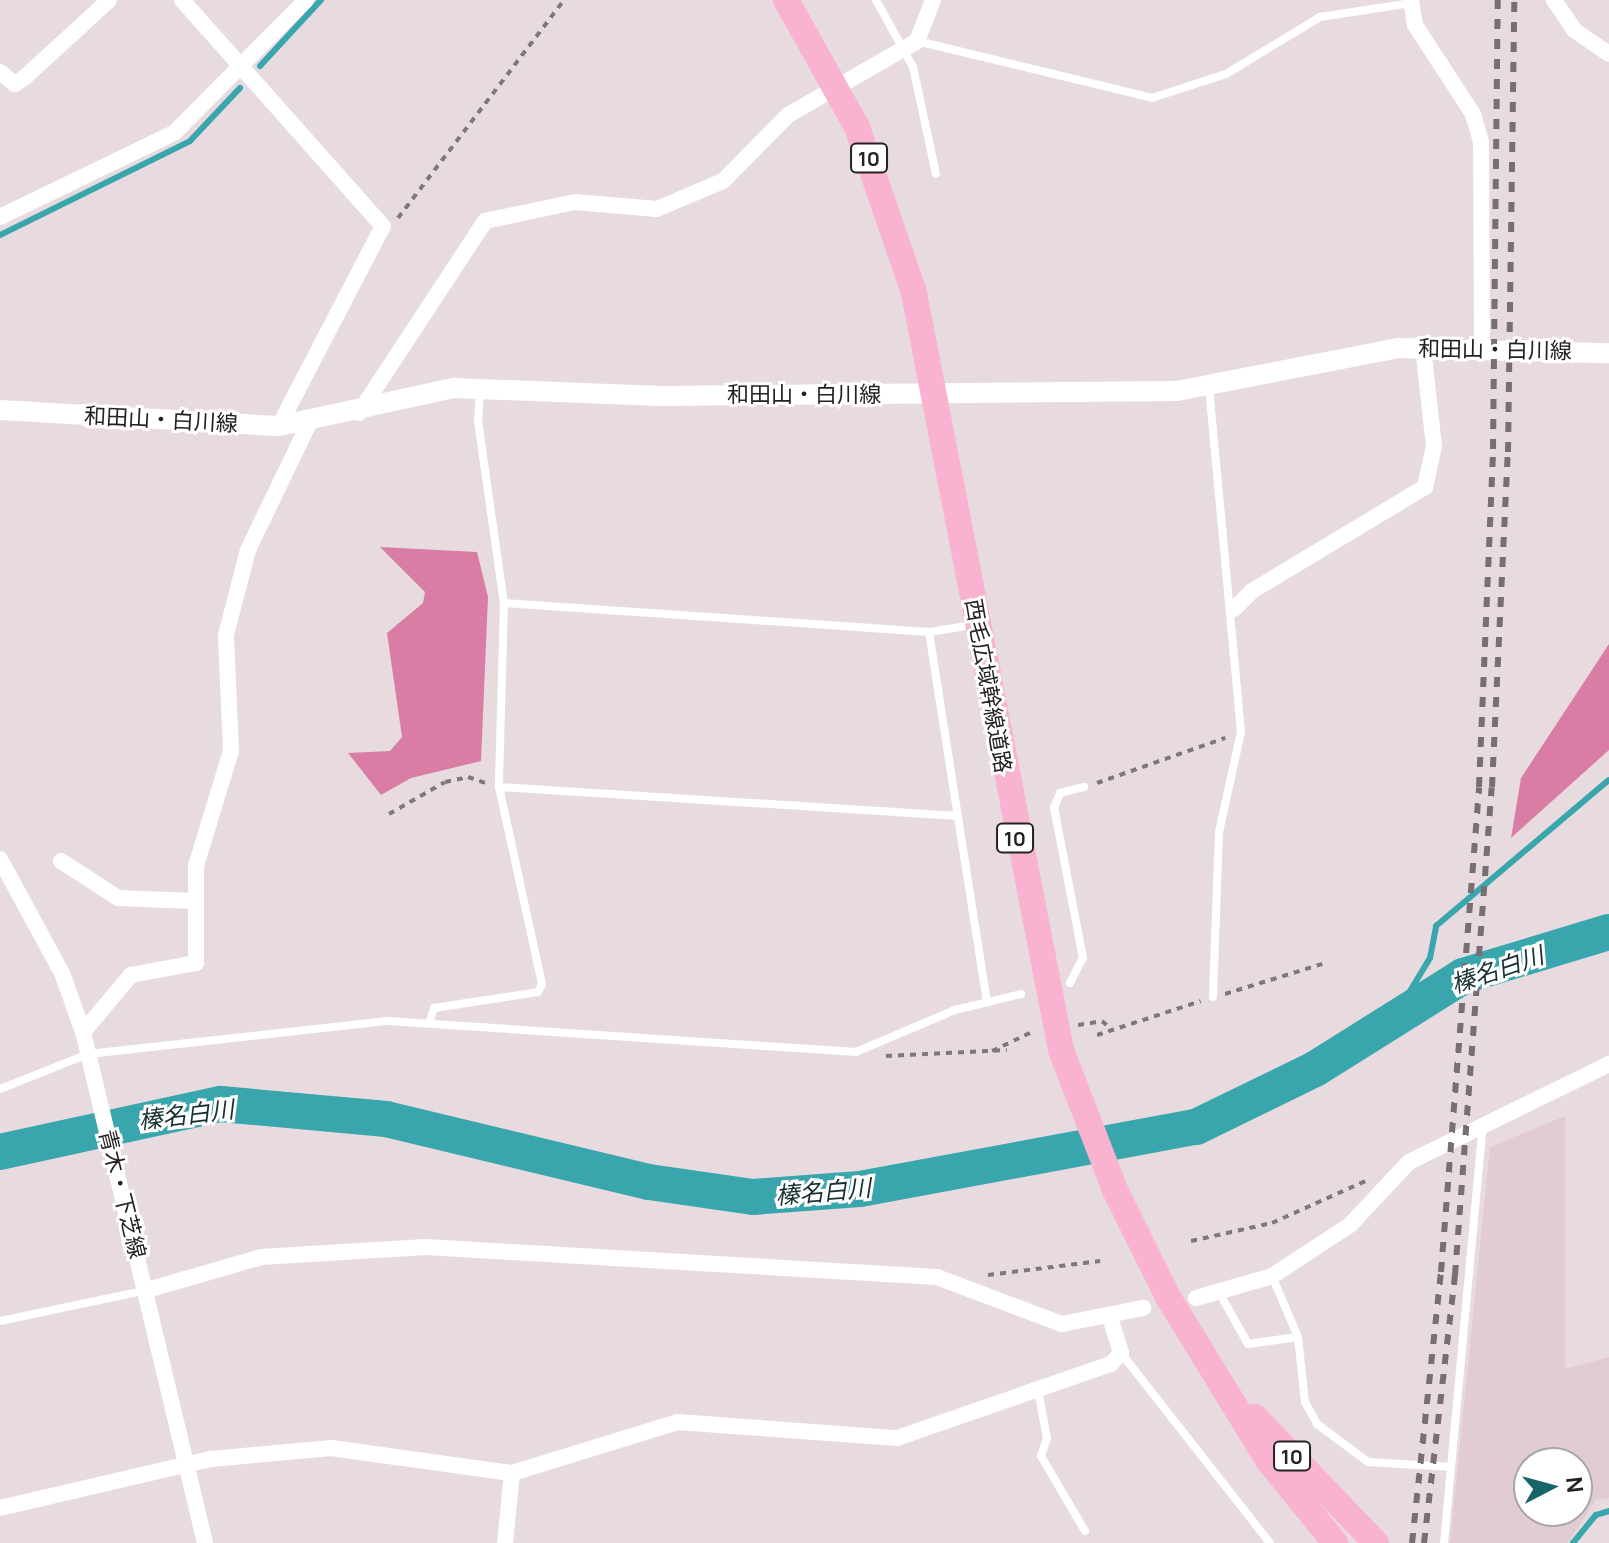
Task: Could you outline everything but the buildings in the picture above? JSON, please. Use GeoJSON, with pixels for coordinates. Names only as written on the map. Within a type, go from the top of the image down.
{"type":"FeatureCollection","features":[{"type":"Feature","properties":{"kind":"main road","name":"西毛広域幹線道路"},"geometry":{"type":"LineString","coordinates":[[786,0],[857,127],[890,211],[935,392],[1061,1050],[1141,1248],[1268,1460],[1335,1543]]}},
{"type":"Feature","properties":{"kind":"main road","name":"西毛広域幹線道路"},"geometry":{"type":"LineString","coordinates":[[1211,1366],[1376,1543]]}},
{"type":"Feature","properties":{"kind":"street"},"geometry":{"type":"LineString","coordinates":[[0,72],[15,84],[109,0]]}},
{"type":"Feature","properties":{"kind":"street"},"geometry":{"type":"LineString","coordinates":[[182,0],[383,226],[279,426]]}},
{"type":"Feature","properties":{"kind":"street"},"geometry":{"type":"LineString","coordinates":[[0,217],[174,133],[243,67],[306,0]]}},
{"type":"Feature","properties":{"kind":"street"},"geometry":{"type":"LineString","coordinates":[[359,413],[497,213],[575,202],[657,209],[723,181],[788,115],[907,48],[933,0]]}},
{"type":"Feature","properties":{"kind":"street"},"geometry":{"type":"LineString","coordinates":[[1554,0],[1574,30],[1609,54]]}},
{"type":"Feature","properties":{"kind":"street"},"geometry":{"type":"LineString","coordinates":[[1411,1],[1415,25],[1473,114],[1481,142],[1482,346]]}},
{"type":"Feature","properties":{"kind":"street","name":"和田山・白川線"},"geometry":{"type":"LineString","coordinates":[[0,410],[279,426],[359,413],[418,393],[480,387],[666,396],[1209,387],[1423,348],[1482,346],[1609,353]]}},
{"type":"Feature","properties":{"kind":"street"},"geometry":{"type":"LineString","coordinates":[[1234,609],[1252,591],[1425,487],[1434,446],[1423,348]]}},
{"type":"Feature","properties":{"kind":"street"},"geometry":{"type":"LineString","coordinates":[[83,1032],[131,975],[196,963],[196,866],[231,751],[226,635],[248,550],[309,423]]}},
{"type":"Feature","properties":{"kind":"street","name":"青木・下芝線"},"geometry":{"type":"LineString","coordinates":[[0,859],[62,973],[83,1032],[205,1543]]}},
{"type":"Feature","properties":{"kind":"street"},"geometry":{"type":"LineString","coordinates":[[61,861],[118,898],[195,901]]}},
{"type":"Feature","properties":{"kind":"street"},"geometry":{"type":"LineString","coordinates":[[1196,1298],[1220,1294],[1272,1276],[1350,1225],[1399,1170],[1483,1123],[1609,1064]]}},
{"type":"Feature","properties":{"kind":"street"},"geometry":{"type":"LineString","coordinates":[[147,1290],[261,1257],[426,1247],[937,1277],[1034,1318],[1062,1324],[1110,1317],[1143,1308]]}},
{"type":"Feature","properties":{"kind":"street"},"geometry":{"type":"LineString","coordinates":[[0,1508],[187,1463],[331,1448],[512,1473],[678,1422],[897,1438],[1037,1386],[1111,1364],[1121,1353],[1110,1317]]}},
{"type":"Feature","properties":{"kind":"street"},"geometry":{"type":"LineString","coordinates":[[505,1543],[512,1473]]}},
{"type":"Feature","properties":{"kind":"lane"},"geometry":{"type":"LineString","coordinates":[[876,0],[907,48],[936,174]]}},
{"type":"Feature","properties":{"kind":"lane"},"geometry":{"type":"LineString","coordinates":[[907,48],[1152,98],[1226,74],[1320,17],[1411,1]]}},
{"type":"Feature","properties":{"kind":"lane"},"geometry":{"type":"LineString","coordinates":[[430,1021],[434,1008],[538,992],[542,984],[499,787],[504,603],[478,421],[480,387]]}},
{"type":"Feature","properties":{"kind":"lane"},"geometry":{"type":"LineString","coordinates":[[1209,387],[1234,609],[1241,732],[1219,832],[1213,997]]}},
{"type":"Feature","properties":{"kind":"lane"},"geometry":{"type":"LineString","coordinates":[[504,603],[929,632],[978,625]]}},
{"type":"Feature","properties":{"kind":"lane"},"geometry":{"type":"LineString","coordinates":[[929,632],[987,1002]]}},
{"type":"Feature","properties":{"kind":"lane"},"geometry":{"type":"LineString","coordinates":[[499,787],[958,816]]}},
{"type":"Feature","properties":{"kind":"lane"},"geometry":{"type":"LineString","coordinates":[[1070,983],[1083,958],[1054,808],[1060,793],[1084,787]]}},
{"type":"Feature","properties":{"kind":"lane"},"geometry":{"type":"LineString","coordinates":[[0,1089],[88,1054],[430,1021],[856,1052],[987,1002],[1021,994]]}},
{"type":"Feature","properties":{"kind":"lane"},"geometry":{"type":"LineString","coordinates":[[1444,1543],[1483,1123]]}},
{"type":"Feature","properties":{"kind":"lane"},"geometry":{"type":"LineString","coordinates":[[1272,1276],[1298,1337],[1305,1402],[1352,1456],[1451,1467]]}},
{"type":"Feature","properties":{"kind":"lane"},"geometry":{"type":"LineString","coordinates":[[0,1321],[147,1290]]}},
{"type":"Feature","properties":{"kind":"lane"},"geometry":{"type":"LineString","coordinates":[[1220,1294],[1248,1344],[1298,1337]]}},
{"type":"Feature","properties":{"kind":"lane"},"geometry":{"type":"LineString","coordinates":[[1121,1353],[1270,1543]]}},
{"type":"Feature","properties":{"kind":"lane"},"geometry":{"type":"LineString","coordinates":[[1037,1386],[1047,1438],[1041,1456],[1085,1531]]}},
{"type":"Feature","properties":{"kind":"path"},"geometry":{"type":"LineString","coordinates":[[383,226],[398,218],[564,0]]}},
{"type":"Feature","properties":{"kind":"path"},"geometry":{"type":"LineString","coordinates":[[1084,787],[1241,732]]}},
{"type":"Feature","properties":{"kind":"path"},"geometry":{"type":"LineString","coordinates":[[389,814],[445,782],[468,777],[499,787]]}},
{"type":"Feature","properties":{"kind":"path"},"geometry":{"type":"LineString","coordinates":[[1097,1035],[1322,964]]}},
{"type":"Feature","properties":{"kind":"path"},"geometry":{"type":"LineString","coordinates":[[1079,1024],[1102,1021],[1112,1030]]}},
{"type":"Feature","properties":{"kind":"path"},"geometry":{"type":"LineString","coordinates":[[990,1052],[1030,1032]]}},
{"type":"Feature","properties":{"kind":"path"},"geometry":{"type":"LineString","coordinates":[[856,1052],[1007,1050]]}},
{"type":"Feature","properties":{"kind":"path"},"geometry":{"type":"LineString","coordinates":[[1191,1241],[1272,1223],[1399,1170]]}},
{"type":"Feature","properties":{"kind":"path"},"geometry":{"type":"LineString","coordinates":[[984,1276],[1100,1261]]}},
{"type":"Feature","properties":{"kind":"shaded area"},"geometry":{"type":"Polygon","coordinates":[[[380,547],[477,552],[488,597],[481,761],[411,778],[381,795],[348,753],[390,751],[402,737],[387,633],[423,603],[425,592],[380,547]]]}},
{"type":"Feature","properties":{"kind":"shaded area"},"geometry":{"type":"Polygon","coordinates":[[[1609,644],[1609,750],[1511,838],[1521,778],[1609,644]]]}},
{"type":"Feature","properties":{"kind":"shaded area"},"geometry":{"type":"Polygon","coordinates":[[[1565,1116],[1565,1369],[1609,1357],[1609,1498],[1596,1500],[1593,1505],[1593,1447],[1513,1447],[1513,1527],[1578,1527],[1568,1543],[1450,1543],[1490,1147],[1565,1116]]]}},
{"type":"Feature","properties":{"kind":"waterway"},"geometry":{"type":"LineString","coordinates":[[260,66],[321,0]]}},
{"type":"Feature","properties":{"kind":"waterway"},"geometry":{"type":"LineString","coordinates":[[0,235],[190,141],[240,88]]}},
{"type":"Feature","properties":{"kind":"waterway"},"geometry":{"type":"LineString","coordinates":[[1398,1011],[1430,958],[1436,926],[1609,780]]}},
{"type":"Feature","properties":{"kind":"waterway","name":"榛名白川"},"geometry":{"type":"LineString","coordinates":[[0,1152],[221,1104],[386,1119],[649,1182],[753,1197],[860,1189],[1196,1127],[1315,1069],[1463,976],[1609,932]]}},
{"type":"Feature","properties":{"kind":"waterway"},"geometry":{"type":"LineString","coordinates":[[1573,1543],[1596,1515],[1609,1511]]}},
{"type":"Feature","properties":{"kind":"railway"},"geometry":{"type":"LineString","coordinates":[[1412,1543],[1441,1272],[1479,787],[1493,449],[1498,0]]}},
{"type":"Feature","properties":{"kind":"railway"},"geometry":{"type":"LineString","coordinates":[[1424,1543],[1455,1275],[1492,787],[1508,452],[1514,0]]}}]}
